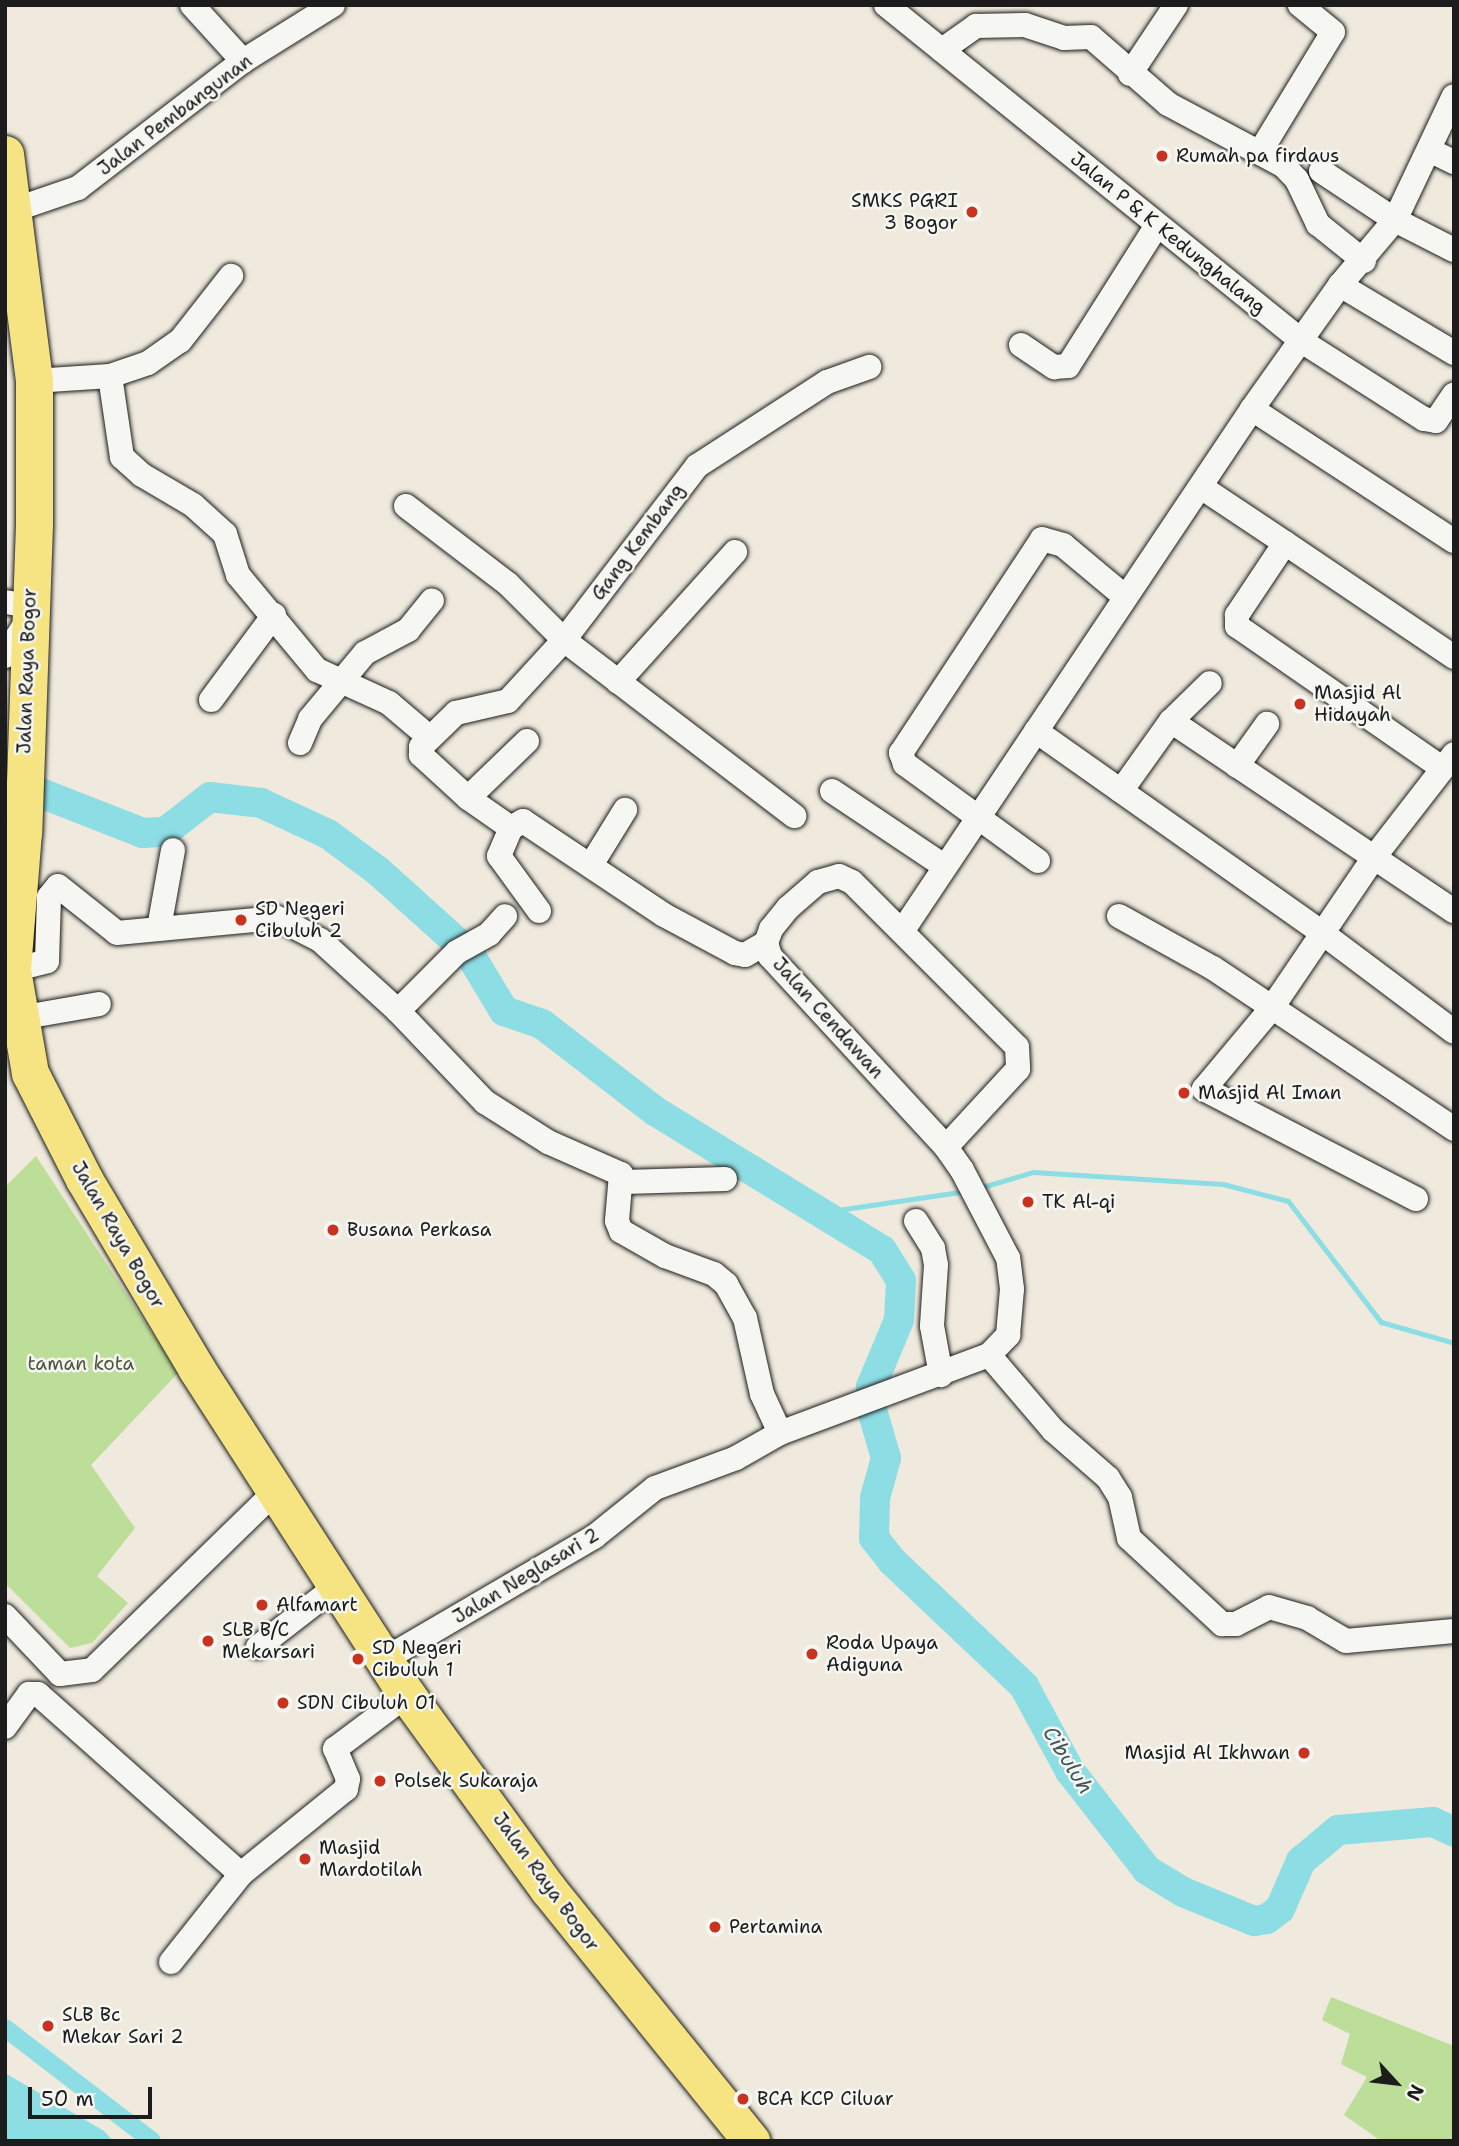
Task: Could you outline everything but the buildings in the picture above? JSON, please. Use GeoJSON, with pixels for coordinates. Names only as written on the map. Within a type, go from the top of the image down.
{"type":"FeatureCollection","features":[{"type":"Feature","properties":{"kind":"highway","name":"Jalan Raya Bogor"},"geometry":{"type":"LineString","coordinates":[[5,154],[8,212],[34,381],[21,609],[24,757],[10,953],[12,1032],[84,1179],[275,1492],[407,1695],[548,1889],[751,2141]]}},
{"type":"Feature","properties":{"kind":"street"},"geometry":{"type":"LineString","coordinates":[[192,5],[243,61]]}},
{"type":"Feature","properties":{"kind":"street","name":"Jalan Pembangunan"},"geometry":{"type":"LineString","coordinates":[[8,212],[78,188],[243,61],[333,5]]}},
{"type":"Feature","properties":{"kind":"street","name":"Jalan P & K Kedunghalang"},"geometry":{"type":"LineString","coordinates":[[886,5],[1303,342],[1424,419],[1436,421],[1454,394]]}},
{"type":"Feature","properties":{"kind":"street"},"geometry":{"type":"LineString","coordinates":[[942,50],[976,26],[999,5]]}},
{"type":"Feature","properties":{"kind":"street"},"geometry":{"type":"LineString","coordinates":[[1130,74],[1176,5]]}},
{"type":"Feature","properties":{"kind":"street"},"geometry":{"type":"LineString","coordinates":[[1260,152],[1334,32],[1300,5]]}},
{"type":"Feature","properties":{"kind":"street"},"geometry":{"type":"LineString","coordinates":[[976,26],[1025,25],[1064,38],[1088,35],[1130,74],[1168,104],[1260,152],[1293,175],[1318,224],[1364,261]]}},
{"type":"Feature","properties":{"kind":"street"},"geometry":{"type":"LineString","coordinates":[[946,1147],[1009,1081],[1020,1058],[1017,1047],[903,930],[1124,596],[1252,410],[1303,342],[1340,285],[1364,261],[1395,220],[1454,96]]}},
{"type":"Feature","properties":{"kind":"street"},"geometry":{"type":"LineString","coordinates":[[1429,150],[1454,162]]}},
{"type":"Feature","properties":{"kind":"street"},"geometry":{"type":"LineString","coordinates":[[1321,171],[1395,220],[1454,250]]}},
{"type":"Feature","properties":{"kind":"street"},"geometry":{"type":"LineString","coordinates":[[1021,345],[1054,367],[1068,366],[1157,225]]}},
{"type":"Feature","properties":{"kind":"street"},"geometry":{"type":"LineString","coordinates":[[34,381],[110,376],[170,351],[231,276]]}},
{"type":"Feature","properties":{"kind":"street"},"geometry":{"type":"LineString","coordinates":[[1340,285],[1454,353]]}},
{"type":"Feature","properties":{"kind":"street","name":"Gang Kembang"},"geometry":{"type":"LineString","coordinates":[[429,737],[463,710],[508,701],[564,640],[696,466],[827,382],[869,368]]}},
{"type":"Feature","properties":{"kind":"street"},"geometry":{"type":"LineString","coordinates":[[110,376],[122,457],[142,475],[193,505],[225,534],[238,575],[274,615],[317,670],[345,680],[389,703],[429,737],[419,752],[468,798],[511,828]]}},
{"type":"Feature","properties":{"kind":"street"},"geometry":{"type":"LineString","coordinates":[[1252,410],[1453,538]]}},
{"type":"Feature","properties":{"kind":"street"},"geometry":{"type":"LineString","coordinates":[[1201,487],[1454,657]]}},
{"type":"Feature","properties":{"kind":"street"},"geometry":{"type":"LineString","coordinates":[[406,506],[508,584],[564,640],[793,816]]}},
{"type":"Feature","properties":{"kind":"street"},"geometry":{"type":"LineString","coordinates":[[1038,861],[905,764],[901,753],[1030,552],[1042,539],[1056,541],[1124,596]]}},
{"type":"Feature","properties":{"kind":"street"},"geometry":{"type":"LineString","coordinates":[[1285,543],[1235,623],[1450,759],[1375,856],[1271,1009],[1204,1089],[1416,1199]]}},
{"type":"Feature","properties":{"kind":"street"},"geometry":{"type":"LineString","coordinates":[[618,682],[734,552]]}},
{"type":"Feature","properties":{"kind":"street"},"geometry":{"type":"LineString","coordinates":[[300,743],[310,719],[365,653],[408,630],[432,600]]}},
{"type":"Feature","properties":{"kind":"street"},"geometry":{"type":"LineString","coordinates":[[5,656],[21,609]]}},
{"type":"Feature","properties":{"kind":"street"},"geometry":{"type":"LineString","coordinates":[[211,700],[274,615]]}},
{"type":"Feature","properties":{"kind":"street"},"geometry":{"type":"LineString","coordinates":[[1121,791],[1171,721],[1210,683]]}},
{"type":"Feature","properties":{"kind":"street"},"geometry":{"type":"LineString","coordinates":[[1171,721],[1454,911]]}},
{"type":"Feature","properties":{"kind":"street"},"geometry":{"type":"LineString","coordinates":[[1237,766],[1267,724]]}},
{"type":"Feature","properties":{"kind":"street"},"geometry":{"type":"LineString","coordinates":[[1036,731],[1321,932],[1454,1032]]}},
{"type":"Feature","properties":{"kind":"street"},"geometry":{"type":"LineString","coordinates":[[468,798],[527,741]]}},
{"type":"Feature","properties":{"kind":"street"},"geometry":{"type":"LineString","coordinates":[[832,791],[944,866]]}},
{"type":"Feature","properties":{"kind":"street"},"geometry":{"type":"LineString","coordinates":[[591,865],[625,810]]}},
{"type":"Feature","properties":{"kind":"street"},"geometry":{"type":"LineString","coordinates":[[540,911],[499,856],[498,849],[511,828],[523,821],[531,823],[664,915],[735,953],[746,956],[766,943]]}},
{"type":"Feature","properties":{"kind":"street"},"geometry":{"type":"LineString","coordinates":[[159,928],[173,850]]}},
{"type":"Feature","properties":{"kind":"street","name":"Jalan Cendawan"},"geometry":{"type":"LineString","coordinates":[[903,930],[839,876],[818,882],[798,898],[779,917],[766,943],[777,968],[946,1147],[962,1170],[1007,1258],[1012,1289],[1008,1335],[989,1355]]}},
{"type":"Feature","properties":{"kind":"street"},"geometry":{"type":"LineString","coordinates":[[10,953],[47,961],[49,897],[58,886],[117,933],[277,918],[320,940],[398,1011],[485,1102],[548,1142],[612,1167],[624,1182],[617,1221],[621,1231],[665,1256],[714,1274],[736,1298],[753,1348],[762,1394],[780,1433]]}},
{"type":"Feature","properties":{"kind":"street"},"geometry":{"type":"LineString","coordinates":[[398,1011],[506,916]]}},
{"type":"Feature","properties":{"kind":"street"},"geometry":{"type":"LineString","coordinates":[[1119,916],[1213,968],[1454,1129]]}},
{"type":"Feature","properties":{"kind":"street"},"geometry":{"type":"LineString","coordinates":[[12,1032],[99,1004]]}},
{"type":"Feature","properties":{"kind":"street"},"geometry":{"type":"LineString","coordinates":[[624,1182],[725,1179]]}},
{"type":"Feature","properties":{"kind":"street"},"geometry":{"type":"LineString","coordinates":[[916,1222],[933,1248],[936,1265],[932,1326],[941,1375],[989,1355],[1053,1430],[1108,1478],[1120,1497],[1129,1538],[1222,1624],[1236,1624],[1269,1607],[1307,1618],[1346,1641],[1454,1631]]}},
{"type":"Feature","properties":{"kind":"street","name":"Jalan Neglasari 2"},"geometry":{"type":"LineString","coordinates":[[385,1659],[594,1537],[655,1488],[736,1458],[780,1433],[941,1375]]}},
{"type":"Feature","properties":{"kind":"street"},"geometry":{"type":"LineString","coordinates":[[5,1616],[60,1674],[92,1670],[275,1492]]}},
{"type":"Feature","properties":{"kind":"street"},"geometry":{"type":"LineString","coordinates":[[258,1647],[337,1586]]}},
{"type":"Feature","properties":{"kind":"street"},"geometry":{"type":"LineString","coordinates":[[5,1727],[29,1694],[38,1694],[241,1874]]}},
{"type":"Feature","properties":{"kind":"street"},"geometry":{"type":"LineString","coordinates":[[171,1962],[241,1874],[346,1789],[348,1779],[335,1749],[407,1695]]}},
{"type":"Feature","properties":{"kind":"green space","name":"taman kota"},"geometry":{"type":"Polygon","coordinates":[[[36,1156],[178,1373],[91,1465],[135,1528],[97,1576],[128,1603],[92,1643],[70,1648],[5,1583],[5,1187],[36,1156]]]}},
{"type":"Feature","properties":{"kind":"green space"},"geometry":{"type":"Polygon","coordinates":[[[1331,1997],[1454,2046],[1454,2141],[1381,2141],[1344,2115],[1367,2077],[1341,2064],[1350,2034],[1322,2020],[1331,1997]]]}},
{"type":"Feature","properties":{"kind":"water"},"geometry":{"type":"Polygon","coordinates":[[[5,2073],[104,2131],[113,2141],[5,2141],[5,2073]]]}},
{"type":"Feature","properties":{"kind":"waterway","name":"Cibuluh"},"geometry":{"type":"LineString","coordinates":[[5,779],[143,833],[165,832],[210,797],[261,803],[328,834],[378,871],[469,953],[504,1011],[542,1024],[655,1111],[882,1250],[901,1281],[899,1320],[871,1387],[872,1410],[886,1458],[875,1498],[874,1538],[892,1561],[1024,1686],[1070,1771],[1147,1870],[1183,1892],[1254,1921],[1267,1919],[1280,1909],[1301,1861],[1338,1830],[1433,1822],[1454,1832]]}},
{"type":"Feature","properties":{"kind":"waterway"},"geometry":{"type":"LineString","coordinates":[[979,1188],[1033,1172],[1223,1184],[1288,1201],[1381,1322],[1454,1343]]}},
{"type":"Feature","properties":{"kind":"waterway"},"geometry":{"type":"LineString","coordinates":[[824,1212],[966,1191]]}},
{"type":"Feature","properties":{"kind":"waterway"},"geometry":{"type":"LineString","coordinates":[[5,2028],[152,2141]]}},
{"type":"Feature","properties":{"kind":"place","name":"Rumah pa firdaus"},"geometry":{"type":"Point","coordinates":[1162,156]}},
{"type":"Feature","properties":{"kind":"place","name":"SMKS PGRI 3 Bogor"},"geometry":{"type":"Point","coordinates":[972,212]}},
{"type":"Feature","properties":{"kind":"place","name":"Masjid Al Hidayah"},"geometry":{"type":"Point","coordinates":[1300,704]}},
{"type":"Feature","properties":{"kind":"place","name":"SD Negeri Cibuluh 2"},"geometry":{"type":"Point","coordinates":[241,920]}},
{"type":"Feature","properties":{"kind":"place","name":"Masjid Al Iman"},"geometry":{"type":"Point","coordinates":[1184,1093]}},
{"type":"Feature","properties":{"kind":"place","name":"TK Al-qi"},"geometry":{"type":"Point","coordinates":[1028,1202]}},
{"type":"Feature","properties":{"kind":"place","name":"Busana Perkasa"},"geometry":{"type":"Point","coordinates":[333,1230]}},
{"type":"Feature","properties":{"kind":"place","name":"Alfamart"},"geometry":{"type":"Point","coordinates":[262,1605]}},
{"type":"Feature","properties":{"kind":"place","name":"SLB B/C Mekarsari"},"geometry":{"type":"Point","coordinates":[208,1641]}},
{"type":"Feature","properties":{"kind":"place","name":"Roda Upaya Adiguna"},"geometry":{"type":"Point","coordinates":[812,1654]}},
{"type":"Feature","properties":{"kind":"place","name":"SD Negeri Cibuluh 1"},"geometry":{"type":"Point","coordinates":[358,1659]}},
{"type":"Feature","properties":{"kind":"place","name":"SDN Cibuluh 01"},"geometry":{"type":"Point","coordinates":[283,1703]}},
{"type":"Feature","properties":{"kind":"place","name":"Masjid Al Ikhwan"},"geometry":{"type":"Point","coordinates":[1304,1753]}},
{"type":"Feature","properties":{"kind":"place","name":"Polsek Sukaraja"},"geometry":{"type":"Point","coordinates":[380,1781]}},
{"type":"Feature","properties":{"kind":"place","name":"Masjid Mardotilah"},"geometry":{"type":"Point","coordinates":[305,1859]}},
{"type":"Feature","properties":{"kind":"place","name":"Pertamina"},"geometry":{"type":"Point","coordinates":[715,1927]}},
{"type":"Feature","properties":{"kind":"place","name":"SLB Bc Mekar Sari 2"},"geometry":{"type":"Point","coordinates":[48,2026]}},
{"type":"Feature","properties":{"kind":"place","name":"BCA KCP Ciluar"},"geometry":{"type":"Point","coordinates":[743,2099]}}]}
